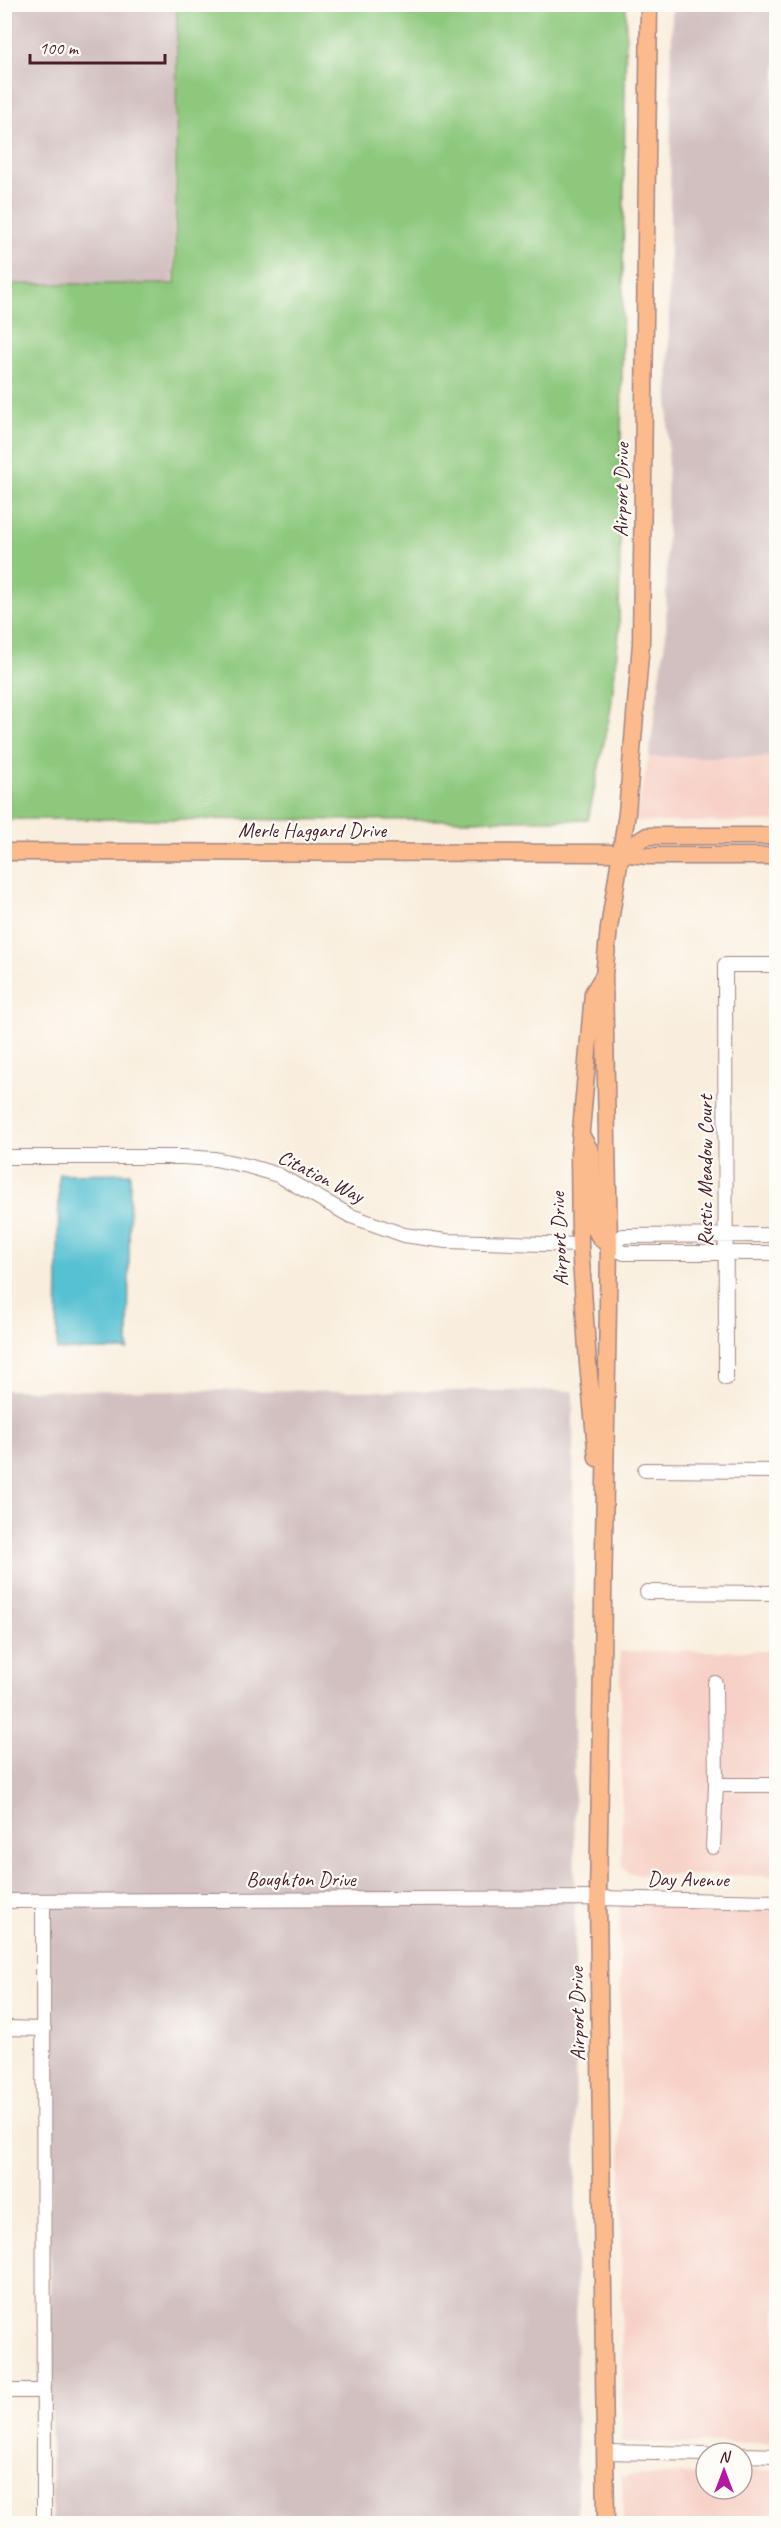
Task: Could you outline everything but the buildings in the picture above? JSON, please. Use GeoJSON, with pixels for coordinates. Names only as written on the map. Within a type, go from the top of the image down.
{"type":"FeatureCollection","features":[{"type":"Feature","properties":{"kind":"main road","name":"Airport Drive"},"geometry":{"type":"LineString","coordinates":[[606,2523],[598,1898],[609,1246],[604,975],[627,813],[641,644],[650,4]]}},
{"type":"Feature","properties":{"kind":"main road"},"geometry":{"type":"LineString","coordinates":[[620,853],[647,836],[777,836]]}},
{"type":"Feature","properties":{"kind":"main road","name":"Merle Haggard Drive"},"geometry":{"type":"LineString","coordinates":[[4,852],[620,853],[647,856],[777,856]]}},
{"type":"Feature","properties":{"kind":"main road","name":"Airport Drive"},"geometry":{"type":"LineString","coordinates":[[604,975],[593,993],[581,1135],[580,1245],[593,1430],[604,1504]]}},
{"type":"Feature","properties":{"kind":"main road"},"geometry":{"type":"LineString","coordinates":[[581,1135],[591,1152],[593,1225],[599,1236],[609,1246]]}},
{"type":"Feature","properties":{"kind":"main road"},"geometry":{"type":"LineString","coordinates":[[580,1245],[590,1252],[593,1261],[594,1332],[607,1361]]}},
{"type":"Feature","properties":{"kind":"street","name":"Rustic Meadow Court"},"geometry":{"type":"LineString","coordinates":[[726,1378],[725,965],[777,965]]}},
{"type":"Feature","properties":{"kind":"street","name":"Citation Way"},"geometry":{"type":"LineString","coordinates":[[4,1157],[182,1157],[223,1161],[278,1175],[351,1216],[404,1235],[446,1241],[580,1245]]}},
{"type":"Feature","properties":{"kind":"street"},"geometry":{"type":"LineString","coordinates":[[777,1235],[623,1236],[609,1246],[624,1253],[777,1253]]}},
{"type":"Feature","properties":{"kind":"street"},"geometry":{"type":"LineString","coordinates":[[645,1470],[777,1471]]}},
{"type":"Feature","properties":{"kind":"street"},"geometry":{"type":"LineString","coordinates":[[647,1592],[777,1593]]}},
{"type":"Feature","properties":{"kind":"street"},"geometry":{"type":"LineString","coordinates":[[713,1847],[716,1785],[715,1683]]}},
{"type":"Feature","properties":{"kind":"street"},"geometry":{"type":"LineString","coordinates":[[716,1785],[777,1785]]}},
{"type":"Feature","properties":{"kind":"street","name":"Boughton Drive"},"geometry":{"type":"LineString","coordinates":[[4,1901],[598,1898]]}},
{"type":"Feature","properties":{"kind":"street","name":"Day Avenue"},"geometry":{"type":"LineString","coordinates":[[598,1898],[777,1902]]}},
{"type":"Feature","properties":{"kind":"street"},"geometry":{"type":"LineString","coordinates":[[44,1901],[44,2523]]}},
{"type":"Feature","properties":{"kind":"street"},"geometry":{"type":"LineString","coordinates":[[4,2028],[44,2029]]}},
{"type":"Feature","properties":{"kind":"street"},"geometry":{"type":"LineString","coordinates":[[4,2391],[44,2391]]}},
{"type":"Feature","properties":{"kind":"street"},"geometry":{"type":"LineString","coordinates":[[606,2452],[694,2454]]}},
{"type":"Feature","properties":{"kind":"street"},"geometry":{"type":"LineString","coordinates":[[754,2455],[777,2456]]}},
{"type":"Feature","properties":{"kind":"shaded area"},"geometry":{"type":"Polygon","coordinates":[[[5,4],[176,5],[173,283],[5,283],[5,4]]]}},
{"type":"Feature","properties":{"kind":"shaded area"},"geometry":{"type":"Polygon","coordinates":[[[672,5],[776,5],[776,757],[649,757],[666,634],[672,5]]]}},
{"type":"Feature","properties":{"kind":"shaded area"},"geometry":{"type":"Polygon","coordinates":[[[649,757],[776,757],[776,822],[635,822],[649,757]]]}},
{"type":"Feature","properties":{"kind":"shaded area"},"geometry":{"type":"Polygon","coordinates":[[[5,1390],[573,1391],[577,2523],[52,2523],[47,1895],[5,1894],[5,1390]]]}},
{"type":"Feature","properties":{"kind":"shaded area"},"geometry":{"type":"Polygon","coordinates":[[[620,1651],[776,1651],[776,1876],[630,1874],[622,1865],[620,1651]]]}},
{"type":"Feature","properties":{"kind":"shaded area"},"geometry":{"type":"Polygon","coordinates":[[[620,1899],[776,1910],[776,2443],[694,2441],[694,2443],[622,2443],[620,1899]]]}},
{"type":"Feature","properties":{"kind":"shaded area"},"geometry":{"type":"Polygon","coordinates":[[[776,2470],[776,2523],[623,2523],[622,2476],[694,2473],[694,2501],[754,2501],[754,2471],[776,2470]]]}},
{"type":"Feature","properties":{"kind":"green space"},"geometry":{"type":"Polygon","coordinates":[[[177,5],[626,5],[619,632],[611,708],[588,820],[5,819],[5,284],[175,284],[177,5]]]}},
{"type":"Feature","properties":{"kind":"water"},"geometry":{"type":"Polygon","coordinates":[[[130,1173],[128,1350],[57,1350],[59,1174],[130,1173]]]}}]}
